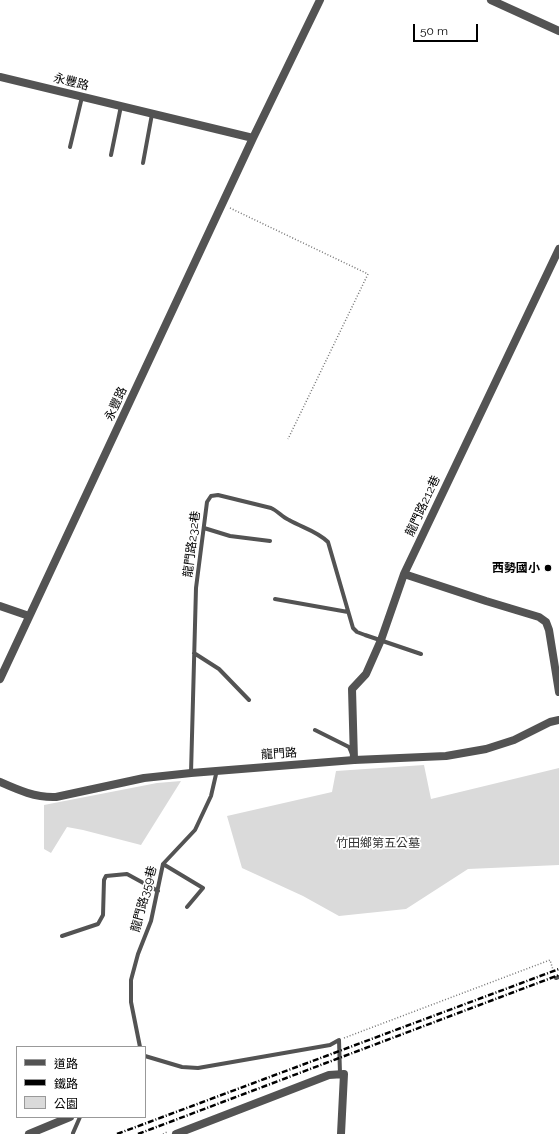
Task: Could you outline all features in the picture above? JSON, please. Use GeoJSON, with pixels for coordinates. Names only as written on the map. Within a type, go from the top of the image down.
{"type":"FeatureCollection","features":[{"type":"Feature","properties":{"kind":"street","name":"永豐路"},"geometry":{"type":"LineString","coordinates":[[0,679],[253,138],[320,0]]}},
{"type":"Feature","properties":{"kind":"street"},"geometry":{"type":"LineString","coordinates":[[491,0],[559,31]]}},
{"type":"Feature","properties":{"kind":"street","name":"永豐路"},"geometry":{"type":"LineString","coordinates":[[0,77],[253,138]]}},
{"type":"Feature","properties":{"kind":"street","name":"龍門路212巷"},"geometry":{"type":"LineString","coordinates":[[354,760],[352,689],[366,674],[381,640],[404,574],[559,249]]}},
{"type":"Feature","properties":{"kind":"street"},"geometry":{"type":"LineString","coordinates":[[404,574],[539,617],[546,622],[549,630],[559,692]]}},
{"type":"Feature","properties":{"kind":"street"},"geometry":{"type":"LineString","coordinates":[[0,606],[29,616]]}},
{"type":"Feature","properties":{"kind":"street","name":"龍門路"},"geometry":{"type":"LineString","coordinates":[[0,782],[44,798],[56,797],[144,778],[217,770],[354,760],[446,756],[486,749],[514,740],[550,722],[559,720]]}},
{"type":"Feature","properties":{"kind":"street"},"geometry":{"type":"LineString","coordinates":[[173,1133],[329,1075],[340,1073],[344,1074],[342,1134]]}},
{"type":"Feature","properties":{"kind":"street"},"geometry":{"type":"LineString","coordinates":[[29,1134],[68,1118]]}},
{"type":"Feature","properties":{"kind":"lane"},"geometry":{"type":"LineString","coordinates":[[70,147],[82,96]]}},
{"type":"Feature","properties":{"kind":"lane"},"geometry":{"type":"LineString","coordinates":[[111,155],[121,106]]}},
{"type":"Feature","properties":{"kind":"lane"},"geometry":{"type":"LineString","coordinates":[[143,164],[152,114]]}},
{"type":"Feature","properties":{"kind":"lane","name":"龍門路232巷"},"geometry":{"type":"LineString","coordinates":[[191,773],[196,588],[207,502],[211,496],[218,495],[271,508],[289,520],[320,534],[328,542],[348,612]]}},
{"type":"Feature","properties":{"kind":"lane"},"geometry":{"type":"LineString","coordinates":[[204,528],[230,536],[270,541]]}},
{"type":"Feature","properties":{"kind":"lane"},"geometry":{"type":"LineString","coordinates":[[275,599],[348,612],[353,628],[357,632],[421,654]]}},
{"type":"Feature","properties":{"kind":"lane"},"geometry":{"type":"LineString","coordinates":[[194,653],[219,669],[249,700]]}},
{"type":"Feature","properties":{"kind":"lane"},"geometry":{"type":"LineString","coordinates":[[316,730],[349,748],[354,760]]}},
{"type":"Feature","properties":{"kind":"lane","name":"龍門路359巷"},"geometry":{"type":"LineString","coordinates":[[140,1046],[131,1002],[131,980],[138,954],[151,921],[163,864],[195,830],[211,796],[217,770]]}},
{"type":"Feature","properties":{"kind":"lane"},"geometry":{"type":"LineString","coordinates":[[163,864],[203,888],[186,907]]}},
{"type":"Feature","properties":{"kind":"lane"},"geometry":{"type":"LineString","coordinates":[[62,936],[98,924],[103,915],[104,880],[106,876],[127,874],[158,891]]}},
{"type":"Feature","properties":{"kind":"lane"},"geometry":{"type":"LineString","coordinates":[[146,1056],[182,1067],[198,1068],[330,1045],[339,1040],[340,1073]]}},
{"type":"Feature","properties":{"kind":"lane"},"geometry":{"type":"LineString","coordinates":[[72,1133],[80,1118]]}},
{"type":"Feature","properties":{"kind":"path"},"geometry":{"type":"LineString","coordinates":[[222,205],[368,274],[288,439]]}},
{"type":"Feature","properties":{"kind":"path"},"geometry":{"type":"LineString","coordinates":[[341,1039],[550,960],[557,978]]}},
{"type":"Feature","properties":{"kind":"path"},"geometry":{"type":"LineString","coordinates":[[163,1134],[173,1133]]}},
{"type":"Feature","properties":{"kind":"green space","name":"竹田鄉第五公墓"},"geometry":{"type":"Polygon","coordinates":[[[424,765],[431,799],[559,768],[559,865],[468,869],[406,909],[339,916],[303,896],[242,868],[227,816],[332,792],[336,771],[424,765]]]}},
{"type":"Feature","properties":{"kind":"green space"},"geometry":{"type":"Polygon","coordinates":[[[181,781],[141,845],[67,827],[51,853],[44,849],[44,805],[157,783],[181,781]]]}},
{"type":"Feature","properties":{"kind":"railway"},"geometry":{"type":"LineString","coordinates":[[117,1134],[559,969]]}},
{"type":"Feature","properties":{"kind":"railway"},"geometry":{"type":"LineString","coordinates":[[138,1134],[559,975]]}},
{"type":"Feature","properties":{"kind":"place","name":"西勢國小"},"geometry":{"type":"Point","coordinates":[548,568]}}]}
